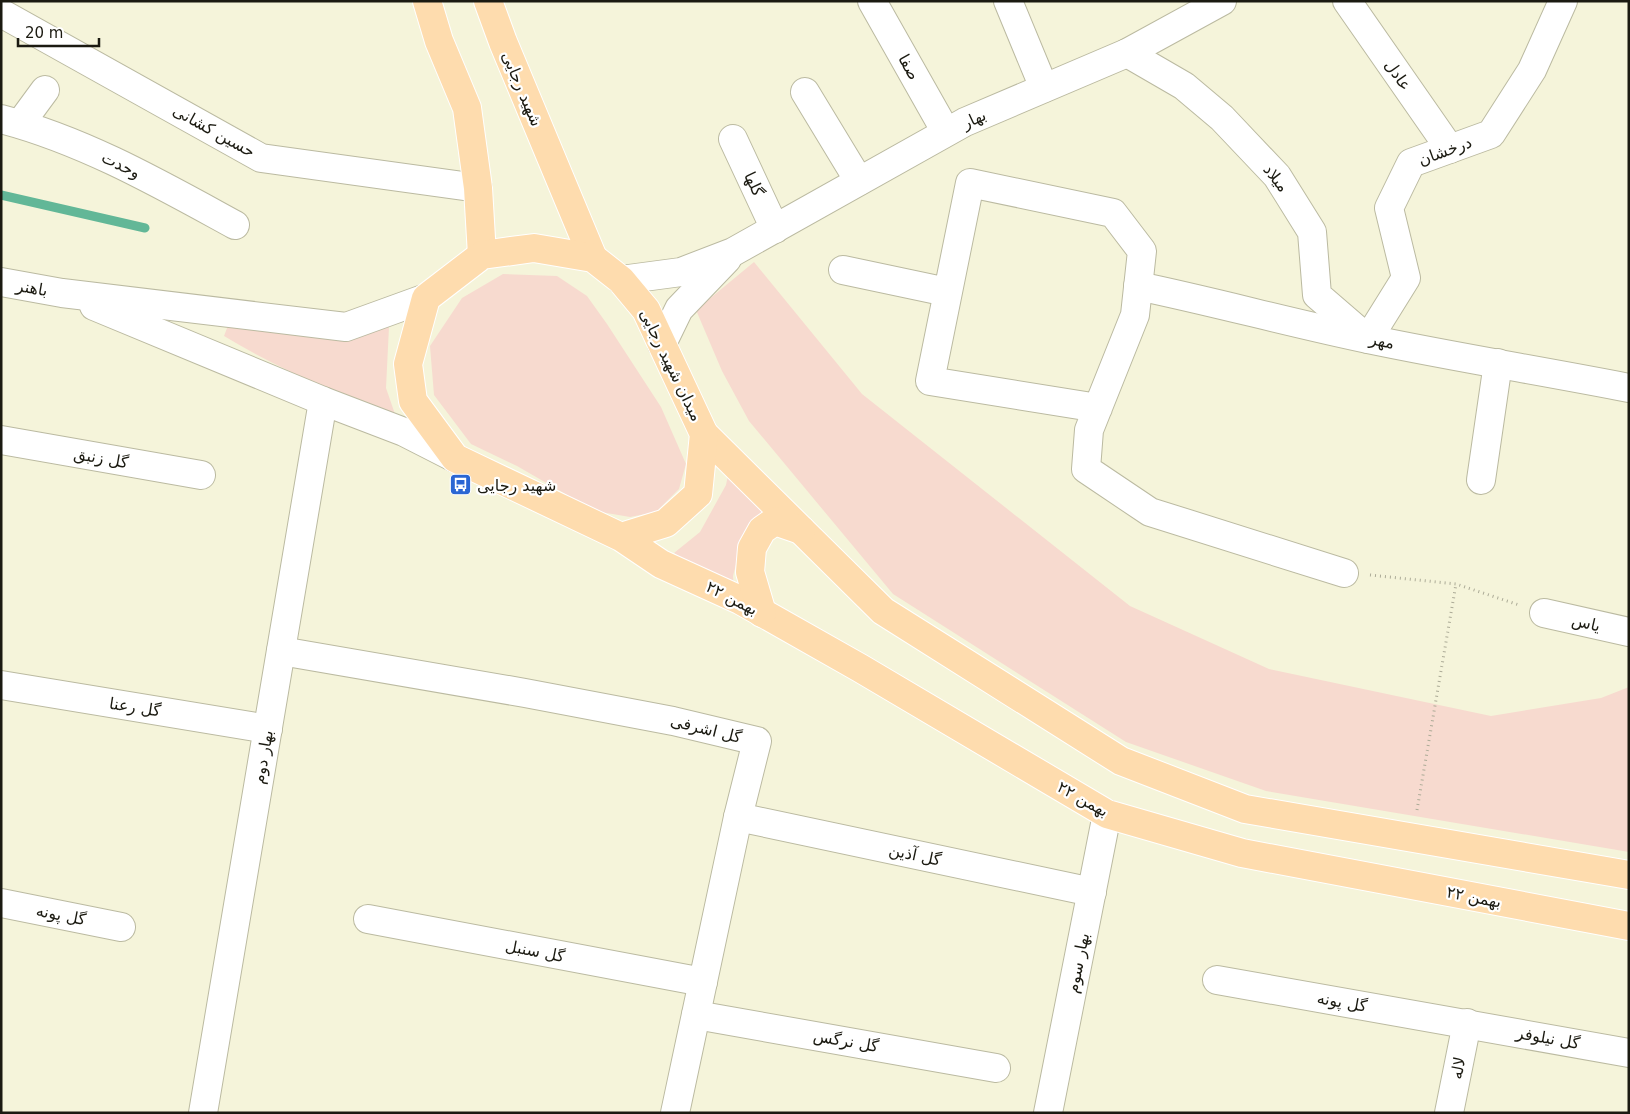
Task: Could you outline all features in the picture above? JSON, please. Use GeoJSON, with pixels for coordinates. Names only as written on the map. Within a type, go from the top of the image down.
{"type":"FeatureCollection","features":[{"type":"Feature","properties":{"kind":"main road"},"geometry":{"type":"LineString","coordinates":[[427,1],[439,41],[467,108],[478,188],[482,255]]}},
{"type":"Feature","properties":{"kind":"main road","name":"شهید رجایی"},"geometry":{"type":"LineString","coordinates":[[488,1],[503,42],[593,258]]}},
{"type":"Feature","properties":{"kind":"main road","name":"میدان شهید رجایی"},"geometry":{"type":"LineString","coordinates":[[426,298],[482,255],[534,248],[593,258],[621,280],[646,310],[704,434],[698,494],[666,523],[621,537]]}},
{"type":"Feature","properties":{"kind":"main road"},"geometry":{"type":"LineString","coordinates":[[426,298],[408,364],[413,401],[455,458],[621,537]]}},
{"type":"Feature","properties":{"kind":"main road"},"geometry":{"type":"LineString","coordinates":[[704,434],[883,611],[1121,761],[1245,809],[1629,875]]}},
{"type":"Feature","properties":{"kind":"main road"},"geometry":{"type":"LineString","coordinates":[[762,613],[750,572],[752,548],[762,530],[775,520],[801,530]]}},
{"type":"Feature","properties":{"kind":"main road","name":"۲۲ بهمن"},"geometry":{"type":"LineString","coordinates":[[621,537],[661,564],[740,600],[860,668],[1107,814],[1242,853],[1629,926]]}},
{"type":"Feature","properties":{"kind":"street"},"geometry":{"type":"LineString","coordinates":[[1008,1],[1044,88]]}},
{"type":"Feature","properties":{"kind":"street","name":"عادل"},"geometry":{"type":"LineString","coordinates":[[1347,1],[1450,149]]}},
{"type":"Feature","properties":{"kind":"street","name":"درخشان"},"geometry":{"type":"LineString","coordinates":[[1368,339],[1406,278],[1389,208],[1411,164],[1491,134],[1532,70],[1563,1]]}},
{"type":"Feature","properties":{"kind":"street","name":"بهار"},"geometry":{"type":"LineString","coordinates":[[733,252],[965,122],[1127,53],[1218,2]]}},
{"type":"Feature","properties":{"kind":"street","name":"صفا"},"geometry":{"type":"LineString","coordinates":[[879,4],[946,132]]}},
{"type":"Feature","properties":{"kind":"street","name":"حسین کشانی"},"geometry":{"type":"LineString","coordinates":[[1,13],[261,158],[478,188]]}},
{"type":"Feature","properties":{"kind":"street","name":"میلاد"},"geometry":{"type":"LineString","coordinates":[[1127,53],[1184,86],[1222,118],[1277,176],[1312,232],[1317,295],[1368,339]]}},
{"type":"Feature","properties":{"kind":"street"},"geometry":{"type":"LineString","coordinates":[[11,122],[45,90]]}},
{"type":"Feature","properties":{"kind":"street"},"geometry":{"type":"LineString","coordinates":[[805,92],[859,181]]}},
{"type":"Feature","properties":{"kind":"street","name":"وحدت"},"geometry":{"type":"LineString","coordinates":[[11,122],[97,153],[138,172],[235,225]]}},
{"type":"Feature","properties":{"kind":"street","name":"گلها"},"geometry":{"type":"LineString","coordinates":[[733,139],[775,229]]}},
{"type":"Feature","properties":{"kind":"street"},"geometry":{"type":"LineString","coordinates":[[1098,408],[930,381],[970,183],[1113,213],[1142,251],[1136,314],[1098,408],[1088,430],[1086,469],[1150,512],[1344,573]]}},
{"type":"Feature","properties":{"kind":"street"},"geometry":{"type":"LineString","coordinates":[[621,280],[681,272],[733,252]]}},
{"type":"Feature","properties":{"kind":"street"},"geometry":{"type":"LineString","coordinates":[[662,344],[678,309],[733,252]]}},
{"type":"Feature","properties":{"kind":"street"},"geometry":{"type":"LineString","coordinates":[[842,270],[947,292]]}},
{"type":"Feature","properties":{"kind":"street","name":"باهنر"},"geometry":{"type":"LineString","coordinates":[[1,282],[62,293]]}},
{"type":"Feature","properties":{"kind":"street","name":"مهر"},"geometry":{"type":"LineString","coordinates":[[1138,286],[1197,298],[1368,339],[1629,388]]}},
{"type":"Feature","properties":{"kind":"street"},"geometry":{"type":"LineString","coordinates":[[62,293],[346,327],[426,298]]}},
{"type":"Feature","properties":{"kind":"street"},"geometry":{"type":"LineString","coordinates":[[62,293],[404,432],[455,458]]}},
{"type":"Feature","properties":{"kind":"street"},"geometry":{"type":"LineString","coordinates":[[1481,480],[1498,363]]}},
{"type":"Feature","properties":{"kind":"street","name":"بهار دوم"},"geometry":{"type":"LineString","coordinates":[[203,1113],[324,401]]}},
{"type":"Feature","properties":{"kind":"street","name":"گل زنبق"},"geometry":{"type":"LineString","coordinates":[[1,440],[202,476]]}},
{"type":"Feature","properties":{"kind":"street","name":"یاس"},"geometry":{"type":"LineString","coordinates":[[1544,613],[1629,632]]}},
{"type":"Feature","properties":{"kind":"street","name":"گل اشرفی"},"geometry":{"type":"LineString","coordinates":[[281,651],[525,693],[673,721],[757,741],[738,817],[675,1113]]}},
{"type":"Feature","properties":{"kind":"street","name":"گل رعنا"},"geometry":{"type":"LineString","coordinates":[[1,685],[268,729]]}},
{"type":"Feature","properties":{"kind":"street","name":"بهار سوم"},"geometry":{"type":"LineString","coordinates":[[1048,1113],[1107,814]]}},
{"type":"Feature","properties":{"kind":"street","name":"گل آذین"},"geometry":{"type":"LineString","coordinates":[[738,817],[1092,892]]}},
{"type":"Feature","properties":{"kind":"street","name":"گل پونه"},"geometry":{"type":"LineString","coordinates":[[1,903],[121,927]]}},
{"type":"Feature","properties":{"kind":"street","name":"گل سنبل"},"geometry":{"type":"LineString","coordinates":[[368,919],[703,982]]}},
{"type":"Feature","properties":{"kind":"street","name":"گل پونه"},"geometry":{"type":"LineString","coordinates":[[1218,980],[1467,1023]]}},
{"type":"Feature","properties":{"kind":"street","name":"گل نرگس"},"geometry":{"type":"LineString","coordinates":[[696,1015],[996,1068]]}},
{"type":"Feature","properties":{"kind":"street","name":"گل نیلوفر"},"geometry":{"type":"LineString","coordinates":[[1467,1023],[1629,1052]]}},
{"type":"Feature","properties":{"kind":"street","name":"لاله"},"geometry":{"type":"LineString","coordinates":[[1449,1113],[1467,1023]]}},
{"type":"Feature","properties":{"kind":"path"},"geometry":{"type":"LineString","coordinates":[[1344,573],[1456,584],[1544,613]]}},
{"type":"Feature","properties":{"kind":"path"},"geometry":{"type":"LineString","coordinates":[[1412,838],[1456,584]]}},
{"type":"Feature","properties":{"kind":"shaded area"},"geometry":{"type":"Polygon","coordinates":[[[754,262],[862,394],[1130,606],[1269,669],[1491,716],[1601,698],[1629,687],[1629,852],[1266,791],[1126,742],[893,594],[749,421],[722,371],[696,310],[754,262]]]}},
{"type":"Feature","properties":{"kind":"shaded area"},"geometry":{"type":"Polygon","coordinates":[[[503,274],[557,276],[587,296],[661,407],[686,464],[679,489],[656,512],[630,517],[595,511],[517,466],[471,444],[434,395],[430,346],[462,298],[503,274]]]}},
{"type":"Feature","properties":{"kind":"shaded area"},"geometry":{"type":"Polygon","coordinates":[[[229,323],[359,336],[389,327],[386,388],[397,420],[287,370],[224,336],[229,323]]]}},
{"type":"Feature","properties":{"kind":"shaded area"},"geometry":{"type":"Polygon","coordinates":[[[730,466],[773,513],[740,549],[733,576],[734,591],[674,553],[700,532],[726,485],[730,466]]]}},
{"type":"Feature","properties":{"kind":"waterway"},"geometry":{"type":"LineString","coordinates":[[1,195],[145,228]]}},
{"type":"Feature","properties":{"kind":"place","name":"شهید رجایی"},"geometry":{"type":"Point","coordinates":[461,485]}}]}
